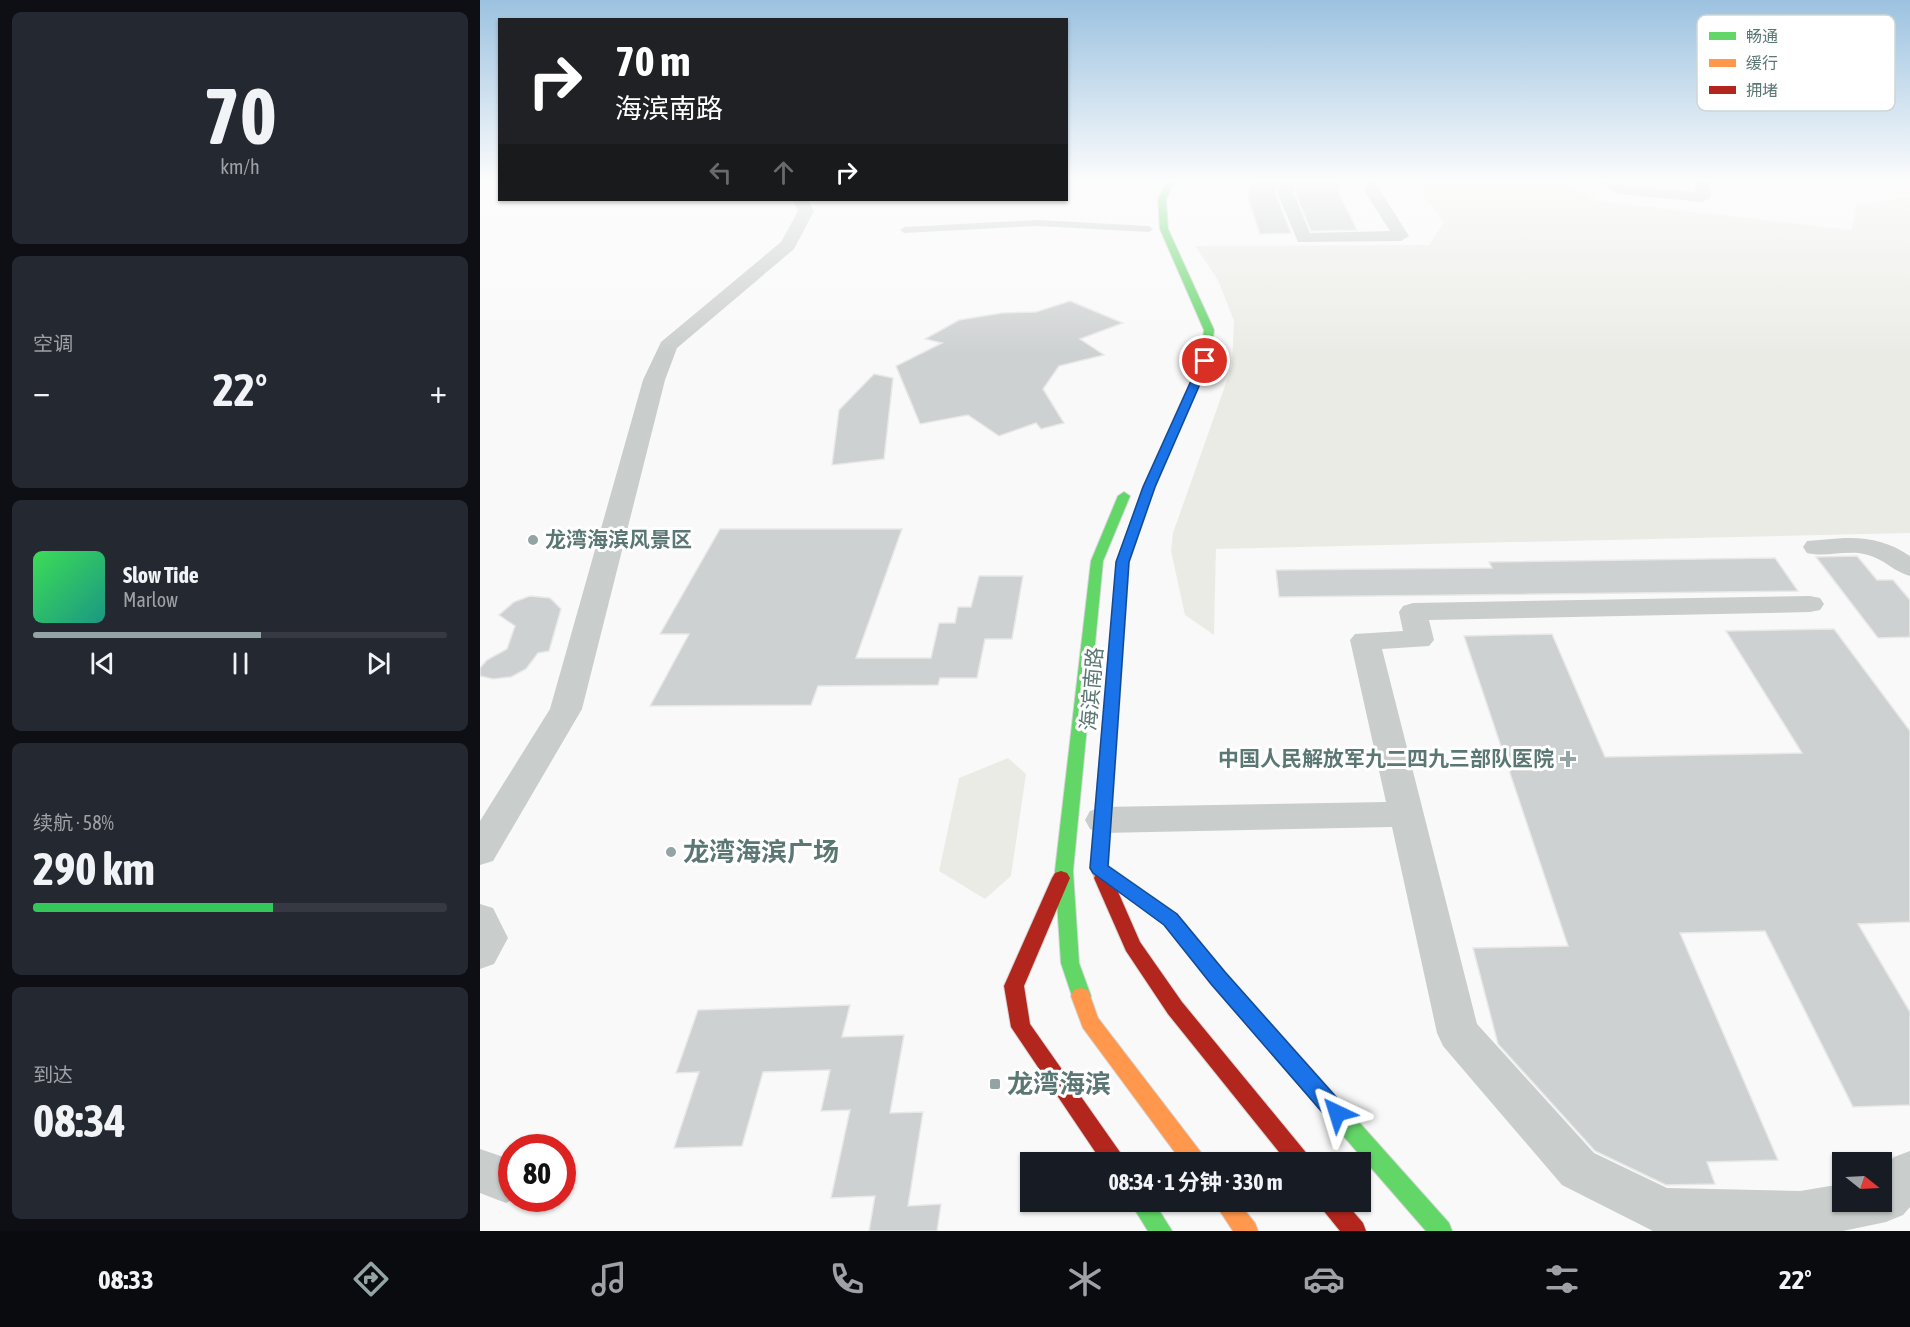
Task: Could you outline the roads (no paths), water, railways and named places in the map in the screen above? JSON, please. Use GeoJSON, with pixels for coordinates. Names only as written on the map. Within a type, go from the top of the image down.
{"type":"FeatureCollection","features":[{"type":"Feature","properties":{"kind":"highway"},"geometry":{"type":"LineString","coordinates":[[1154,239],[1181,301]]}},
{"type":"Feature","properties":{"kind":"highway","name":"海滨南路"},"geometry":{"type":"LineString","coordinates":[[1168,239],[1209,330],[1205,361],[1149,487],[1123,562],[1099,868],[1133,946],[1175,1008],[1292,1152]]}},
{"type":"Feature","properties":{"kind":"highway","name":"海滨南路"},"geometry":{"type":"LineString","coordinates":[[1128,485],[1097,561],[1064,871],[1070,963],[1090,1022],[1188,1152]]}},
{"type":"Feature","properties":{"kind":"highway"},"geometry":{"type":"LineString","coordinates":[[1099,868],[1171,919],[1218,978],[1441,1231]]}},
{"type":"Feature","properties":{"kind":"highway"},"geometry":{"type":"LineString","coordinates":[[1064,871],[1014,986],[1021,1028],[1107,1152]]}},
{"type":"Feature","properties":{"kind":"highway"},"geometry":{"type":"LineString","coordinates":[[1148,1212],[1161,1231]]}},
{"type":"Feature","properties":{"kind":"highway"},"geometry":{"type":"LineString","coordinates":[[1233,1212],[1247,1231]]}},
{"type":"Feature","properties":{"kind":"highway"},"geometry":{"type":"LineString","coordinates":[[1339,1212],[1354,1231]]}},
{"type":"Feature","properties":{"kind":"street"},"geometry":{"type":"LineString","coordinates":[[480,851],[566,709],[651,391],[668,346],[788,244],[790,239]]}},
{"type":"Feature","properties":{"kind":"street"},"geometry":{"type":"LineString","coordinates":[[1816,547],[1868,544],[1896,557],[1910,568]]}},
{"type":"Feature","properties":{"kind":"street"},"geometry":{"type":"LineString","coordinates":[[1810,604],[1413,612],[1419,640],[1365,640],[1458,1034],[1578,1168],[1664,1212],[1800,1215],[1832,1209]]}},
{"type":"Feature","properties":{"kind":"street"},"geometry":{"type":"LineString","coordinates":[[1102,820],[1405,814]]}},
{"type":"Feature","properties":{"kind":"street"},"geometry":{"type":"LineString","coordinates":[[480,920],[489,938],[480,953]]}},
{"type":"Feature","properties":{"kind":"street"},"geometry":{"type":"LineString","coordinates":[[1892,1192],[1910,1173]]}},
{"type":"Feature","properties":{"kind":"place","name":"龙湾海滨风景区"},"geometry":{"type":"Point","coordinates":[533,540]}},
{"type":"Feature","properties":{"kind":"place","name":"中国人民解放军九二四九三部队医院"},"geometry":{"type":"Point","coordinates":[1568,759]}},
{"type":"Feature","properties":{"kind":"place","name":"龙湾海滨广场"},"geometry":{"type":"Point","coordinates":[671,852]}},
{"type":"Feature","properties":{"kind":"place","name":"龙湾海滨"},"geometry":{"type":"Point","coordinates":[995,1084]}}]}
